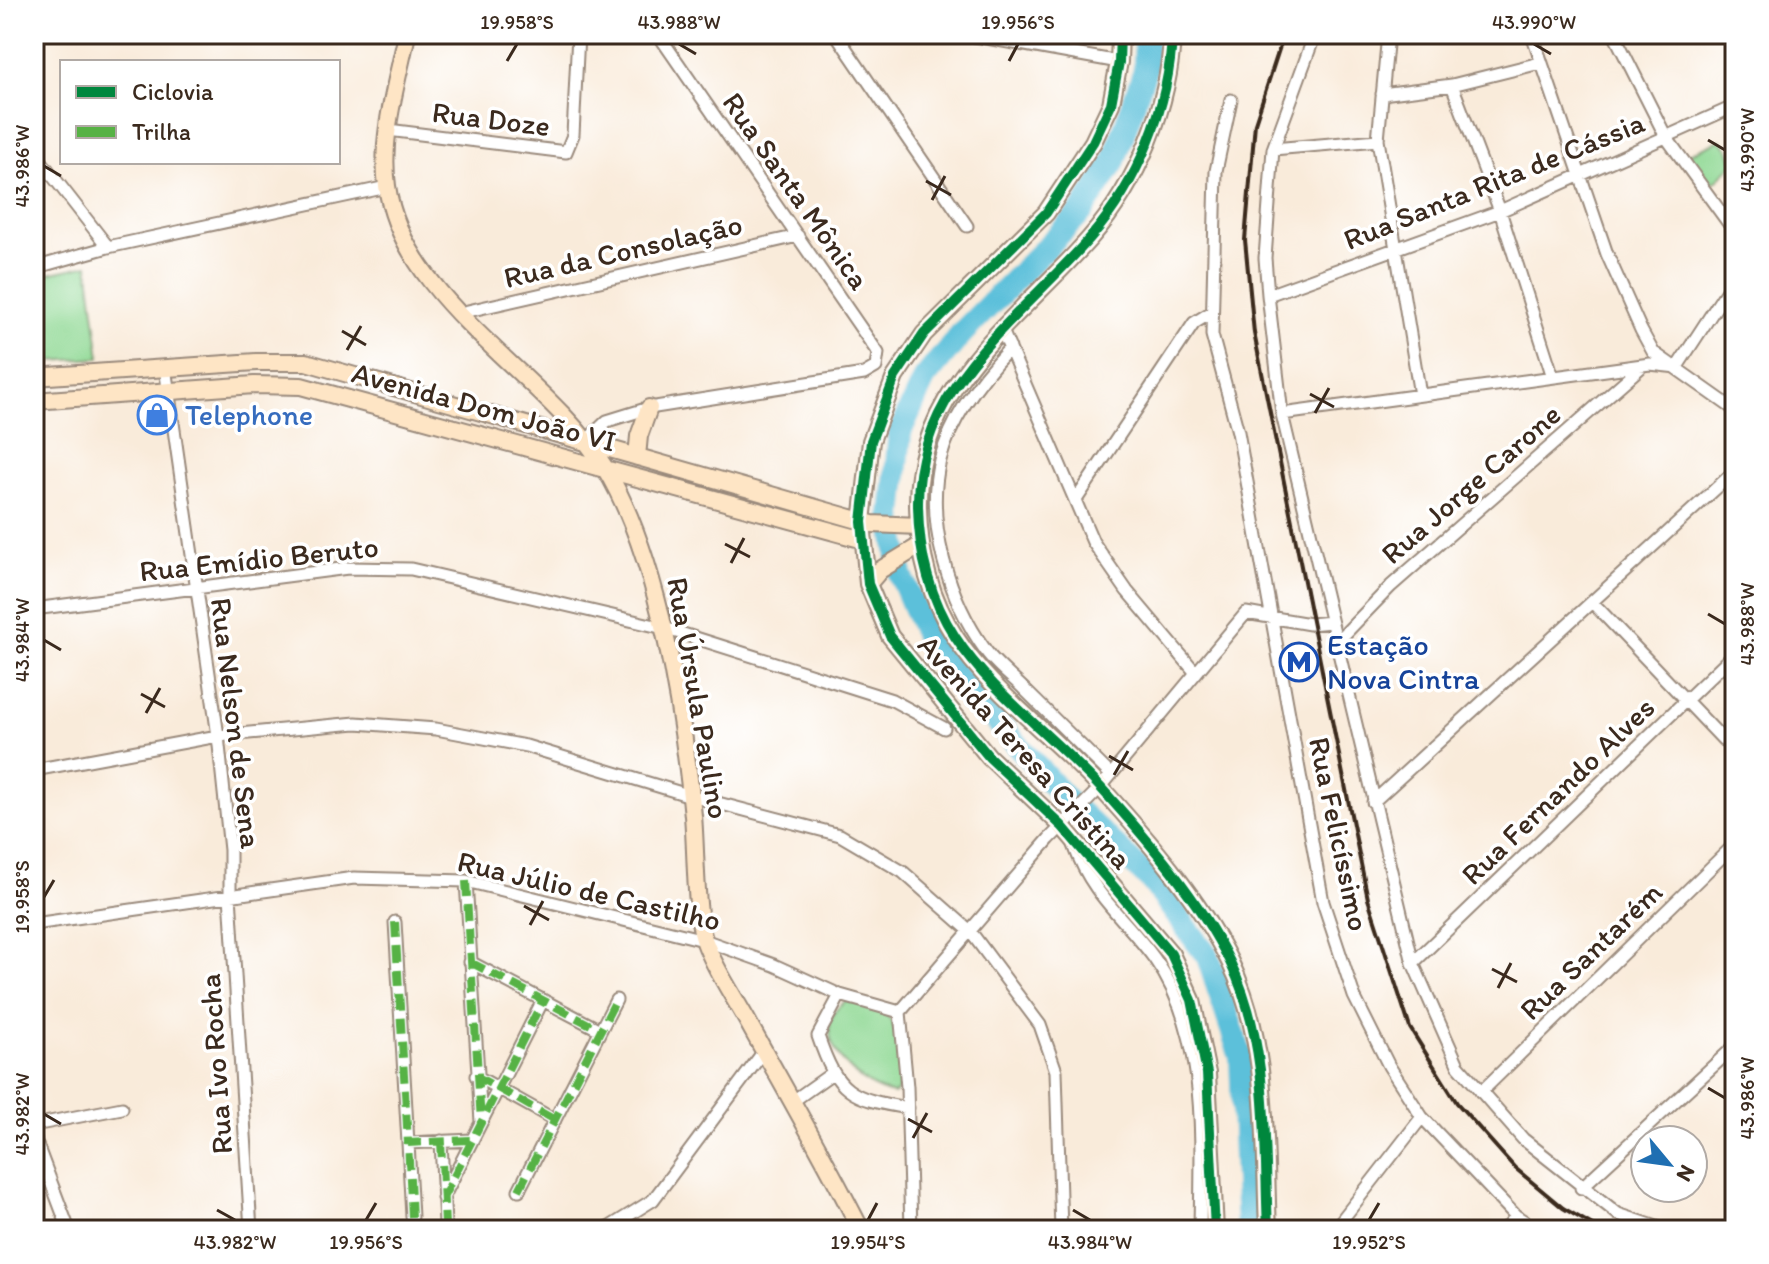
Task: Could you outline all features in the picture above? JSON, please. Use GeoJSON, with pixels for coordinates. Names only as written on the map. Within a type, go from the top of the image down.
{"type":"FeatureCollection","features":[{"type":"Feature","properties":{"kind":"main road","name":"Rua Úrsula Paulino"},"geometry":{"type":"LineString","coordinates":[[407,34],[388,130],[387,187],[401,228],[422,269],[459,313],[585,442],[606,469],[642,551],[664,628],[691,796],[704,940],[861,1230]]}},
{"type":"Feature","properties":{"kind":"main road","name":"Avenida Teresa Cristina"},"geometry":{"type":"LineString","coordinates":[[1120,34],[1119,62],[1111,104],[1093,142],[1046,213],[924,334],[895,377],[871,441],[866,529],[868,584],[890,636],[900,649],[989,757],[1067,828],[1171,954],[1192,1000],[1207,1073],[1215,1230]]}},
{"type":"Feature","properties":{"kind":"main road","name":"Avenida Teresa Cristina"},"geometry":{"type":"LineString","coordinates":[[1172,34],[1172,63],[1151,136],[1120,197],[1092,236],[1001,328],[944,400],[923,454],[915,526],[916,547],[935,605],[961,649],[1021,712],[1102,786],[1196,906],[1231,964],[1248,1013],[1260,1069],[1268,1230]]}},
{"type":"Feature","properties":{"kind":"main road","name":"Avenida Dom João VI"},"geometry":{"type":"LineString","coordinates":[[34,377],[165,367],[306,362],[637,457],[866,529]]}},
{"type":"Feature","properties":{"kind":"main road","name":"Avenida Dom João VI"},"geometry":{"type":"LineString","coordinates":[[34,401],[167,391],[301,386],[606,469],[866,529]]}},
{"type":"Feature","properties":{"kind":"main road"},"geometry":{"type":"LineString","coordinates":[[637,457],[639,436],[649,408]]}},
{"type":"Feature","properties":{"kind":"main road"},"geometry":{"type":"LineString","coordinates":[[866,529],[915,526]]}},
{"type":"Feature","properties":{"kind":"main road"},"geometry":{"type":"LineString","coordinates":[[868,584],[880,570],[916,547]]}},
{"type":"Feature","properties":{"kind":"street","name":"Rua Doze"},"geometry":{"type":"LineString","coordinates":[[388,130],[566,152],[573,135],[578,34]]}},
{"type":"Feature","properties":{"kind":"street","name":"Rua Santa Mônica"},"geometry":{"type":"LineString","coordinates":[[649,408],[864,374],[876,367],[878,353],[658,34]]}},
{"type":"Feature","properties":{"kind":"street"},"geometry":{"type":"LineString","coordinates":[[836,34],[967,226]]}},
{"type":"Feature","properties":{"kind":"street"},"geometry":{"type":"LineString","coordinates":[[964,34],[1119,62]]}},
{"type":"Feature","properties":{"kind":"street"},"geometry":{"type":"LineString","coordinates":[[1315,34],[1273,149],[1265,258],[1268,295],[1282,414],[1413,963],[1440,1031],[1458,1065],[1523,1139],[1581,1188],[1618,1214],[1666,1230]]}},
{"type":"Feature","properties":{"kind":"street"},"geometry":{"type":"LineString","coordinates":[[1388,34],[1378,140],[1420,395]]}},
{"type":"Feature","properties":{"kind":"street"},"geometry":{"type":"LineString","coordinates":[[1532,34],[1607,254],[1641,330],[1653,352],[1735,410]]}},
{"type":"Feature","properties":{"kind":"street"},"geometry":{"type":"LineString","coordinates":[[1614,34],[1666,137],[1735,232]]}},
{"type":"Feature","properties":{"kind":"street"},"geometry":{"type":"LineString","coordinates":[[1382,94],[1452,85],[1540,63]]}},
{"type":"Feature","properties":{"kind":"street"},"geometry":{"type":"LineString","coordinates":[[1452,85],[1500,211],[1553,377]]}},
{"type":"Feature","properties":{"kind":"street","name":"Rua Felicíssimo"},"geometry":{"type":"LineString","coordinates":[[1231,100],[1216,171],[1212,335],[1238,432],[1274,617],[1323,902],[1354,996],[1389,1066],[1422,1117],[1516,1216],[1538,1230]]}},
{"type":"Feature","properties":{"kind":"street","name":"Rua Santa Rita de Cássia"},"geometry":{"type":"LineString","coordinates":[[1268,295],[1500,211],[1735,106]]}},
{"type":"Feature","properties":{"kind":"street"},"geometry":{"type":"LineString","coordinates":[[1273,149],[1378,140]]}},
{"type":"Feature","properties":{"kind":"street"},"geometry":{"type":"LineString","coordinates":[[34,152],[108,247]]}},
{"type":"Feature","properties":{"kind":"street"},"geometry":{"type":"LineString","coordinates":[[34,268],[108,247],[387,187]]}},
{"type":"Feature","properties":{"kind":"street","name":"Rua da Consolação"},"geometry":{"type":"LineString","coordinates":[[459,313],[798,236]]}},
{"type":"Feature","properties":{"kind":"street"},"geometry":{"type":"LineString","coordinates":[[1677,367],[1735,278]]}},
{"type":"Feature","properties":{"kind":"street"},"geometry":{"type":"LineString","coordinates":[[1076,500],[1194,323],[1212,312]]}},
{"type":"Feature","properties":{"kind":"street"},"geometry":{"type":"LineString","coordinates":[[1001,328],[1093,542],[1127,591],[1196,673]]}},
{"type":"Feature","properties":{"kind":"street","name":"Avenida Teresa Cristina"},"geometry":{"type":"LineString","coordinates":[[1010,348],[980,378],[963,405],[940,461],[937,526],[955,593],[987,652],[1076,741],[1102,786]]}},
{"type":"Feature","properties":{"kind":"street"},"geometry":{"type":"LineString","coordinates":[[1282,414],[1642,366],[1677,367]]}},
{"type":"Feature","properties":{"kind":"street","name":"Rua Jorge Carone"},"geometry":{"type":"LineString","coordinates":[[1336,643],[1391,586],[1642,366]]}},
{"type":"Feature","properties":{"kind":"street","name":"Rua Nelson de Sena"},"geometry":{"type":"LineString","coordinates":[[165,367],[194,589],[218,736],[230,850],[230,895]]}},
{"type":"Feature","properties":{"kind":"street"},"geometry":{"type":"LineString","coordinates":[[585,442],[607,421],[649,408]]}},
{"type":"Feature","properties":{"kind":"street"},"geometry":{"type":"LineString","coordinates":[[1373,802],[1735,471]]}},
{"type":"Feature","properties":{"kind":"street","name":"Rua Emídio Beruto"},"geometry":{"type":"LineString","coordinates":[[34,609],[348,568],[411,569],[664,628],[892,700],[944,728]]}},
{"type":"Feature","properties":{"kind":"street"},"geometry":{"type":"LineString","coordinates":[[1592,602],[1735,752]]}},
{"type":"Feature","properties":{"kind":"street"},"geometry":{"type":"LineString","coordinates":[[911,1230],[908,1108],[900,1012],[970,931],[1067,828],[1246,613],[1310,624],[1331,622]]}},
{"type":"Feature","properties":{"kind":"street"},"geometry":{"type":"LineString","coordinates":[[961,649],[973,628]]}},
{"type":"Feature","properties":{"kind":"street","name":"Rua Fernando Alves"},"geometry":{"type":"LineString","coordinates":[[1413,963],[1735,653]]}},
{"type":"Feature","properties":{"kind":"street"},"geometry":{"type":"LineString","coordinates":[[1021,712],[1028,693]]}},
{"type":"Feature","properties":{"kind":"street"},"geometry":{"type":"LineString","coordinates":[[1021,712],[1038,703]]}},
{"type":"Feature","properties":{"kind":"street"},"geometry":{"type":"LineString","coordinates":[[34,770],[218,736],[356,723],[436,729],[526,746],[691,796],[840,835],[903,872],[970,931],[1040,1025],[1056,1071],[1061,1230]]}},
{"type":"Feature","properties":{"kind":"street"},"geometry":{"type":"LineString","coordinates":[[1067,756],[1076,741]]}},
{"type":"Feature","properties":{"kind":"street"},"geometry":{"type":"LineString","coordinates":[[1067,828],[1085,876],[1155,959],[1179,1001],[1194,1062],[1200,1156],[1200,1230]]}},
{"type":"Feature","properties":{"kind":"street","name":"Rua Santarém"},"geometry":{"type":"LineString","coordinates":[[1481,1092],[1735,844]]}},
{"type":"Feature","properties":{"kind":"street","name":"Rua Júlio de Castilho"},"geometry":{"type":"LineString","coordinates":[[34,924],[354,878],[466,881],[704,940],[774,965],[840,995],[900,1012]]}},
{"type":"Feature","properties":{"kind":"street"},"geometry":{"type":"LineString","coordinates":[[466,881],[481,1122]]}},
{"type":"Feature","properties":{"kind":"street","name":"Rua Ivo Rocha"},"geometry":{"type":"LineString","coordinates":[[230,895],[251,1230]]}},
{"type":"Feature","properties":{"kind":"street"},"geometry":{"type":"LineString","coordinates":[[395,922],[412,1217]]}},
{"type":"Feature","properties":{"kind":"street"},"geometry":{"type":"LineString","coordinates":[[470,962],[600,1030]]}},
{"type":"Feature","properties":{"kind":"street"},"geometry":{"type":"LineString","coordinates":[[840,995],[818,1036],[831,1074],[848,1091],[908,1108]]}},
{"type":"Feature","properties":{"kind":"street"},"geometry":{"type":"LineString","coordinates":[[443,1198],[543,1000]]}},
{"type":"Feature","properties":{"kind":"street"},"geometry":{"type":"LineString","coordinates":[[519,1190],[616,1000]]}},
{"type":"Feature","properties":{"kind":"street"},"geometry":{"type":"LineString","coordinates":[[1581,1188],[1735,1046]]}},
{"type":"Feature","properties":{"kind":"street"},"geometry":{"type":"LineString","coordinates":[[605,1230],[653,1200],[764,1051]]}},
{"type":"Feature","properties":{"kind":"street"},"geometry":{"type":"LineString","coordinates":[[793,1101],[831,1074]]}},
{"type":"Feature","properties":{"kind":"street"},"geometry":{"type":"LineString","coordinates":[[476,1076],[555,1120]]}},
{"type":"Feature","properties":{"kind":"street"},"geometry":{"type":"LineString","coordinates":[[34,1125],[122,1108]]}},
{"type":"Feature","properties":{"kind":"street"},"geometry":{"type":"LineString","coordinates":[[1334,1230],[1422,1117]]}},
{"type":"Feature","properties":{"kind":"street"},"geometry":{"type":"LineString","coordinates":[[34,1137],[69,1230]]}},
{"type":"Feature","properties":{"kind":"street"},"geometry":{"type":"LineString","coordinates":[[408,1143],[472,1140]]}},
{"type":"Feature","properties":{"kind":"street"},"geometry":{"type":"LineString","coordinates":[[441,1141],[445,1225]]}},
{"type":"Feature","properties":{"kind":"street"},"geometry":{"type":"LineString","coordinates":[[1505,1230],[1516,1216]]}},
{"type":"Feature","properties":{"kind":"green space"},"geometry":{"type":"Polygon","coordinates":[[[1720,140],[1729,149],[1734,164],[1716,181],[1704,186],[1686,155],[1720,140]]]}},
{"type":"Feature","properties":{"kind":"green space"},"geometry":{"type":"Polygon","coordinates":[[[88,265],[100,358],[34,362],[34,277],[88,265]]]}},
{"type":"Feature","properties":{"kind":"green space"},"geometry":{"type":"Polygon","coordinates":[[[846,1001],[883,1012],[894,1027],[901,1065],[901,1078],[895,1094],[866,1082],[852,1071],[832,1043],[830,1028],[834,1014],[846,1001]]]}},
{"type":"Feature","properties":{"kind":"waterway"},"geometry":{"type":"LineString","coordinates":[[1146,34],[1145,70],[1113,163],[1083,210],[961,334],[924,379],[900,432],[892,516],[901,576],[931,647],[1068,802],[1152,881],[1208,957],[1241,1057],[1248,1230]]}},
{"type":"Feature","properties":{"kind":"railway"},"geometry":{"type":"LineString","coordinates":[[1284,34],[1255,123],[1245,240],[1254,333],[1368,899],[1410,1028],[1457,1103],[1515,1168],[1563,1208],[1601,1230]]}},
{"type":"Feature","properties":{"kind":"marked path"},"geometry":{"type":"LineString","coordinates":[[466,881],[481,1122]]}},
{"type":"Feature","properties":{"kind":"marked path"},"geometry":{"type":"LineString","coordinates":[[395,922],[408,1143]]}},
{"type":"Feature","properties":{"kind":"marked path"},"geometry":{"type":"LineString","coordinates":[[470,962],[600,1030]]}},
{"type":"Feature","properties":{"kind":"marked path"},"geometry":{"type":"LineString","coordinates":[[443,1198],[543,1000]]}},
{"type":"Feature","properties":{"kind":"marked path"},"geometry":{"type":"LineString","coordinates":[[519,1190],[616,1000]]}},
{"type":"Feature","properties":{"kind":"marked path"},"geometry":{"type":"LineString","coordinates":[[476,1076],[555,1120]]}},
{"type":"Feature","properties":{"kind":"marked path"},"geometry":{"type":"LineString","coordinates":[[412,1217],[408,1143],[472,1140]]}},
{"type":"Feature","properties":{"kind":"marked path"},"geometry":{"type":"LineString","coordinates":[[441,1141],[445,1225]]}},
{"type":"Feature","properties":{"kind":"cycle path"},"geometry":{"type":"LineString","coordinates":[[1120,34],[1119,62],[1111,104],[1093,142],[1046,213],[924,334],[895,377],[871,441],[862,522],[868,584],[890,636],[989,757],[1062,826],[1171,954],[1192,1000],[1207,1073],[1215,1230]]}},
{"type":"Feature","properties":{"kind":"cycle path"},"geometry":{"type":"LineString","coordinates":[[1172,34],[1170,61],[1158,116],[1136,169],[1107,217],[1090,238],[1004,327],[953,390],[934,425],[922,463],[918,506],[923,556],[935,598],[954,635],[1005,696],[1068,755],[1137,828],[1188,893],[1230,962],[1243,993],[1259,1059],[1268,1230]]}},
{"type":"Feature","properties":{"kind":"place","name":"Telephone"},"geometry":{"type":"Point","coordinates":[157,415]}},
{"type":"Feature","properties":{"kind":"place","name":"Estação Nova Cintra"},"geometry":{"type":"Point","coordinates":[1299,662]}}]}
